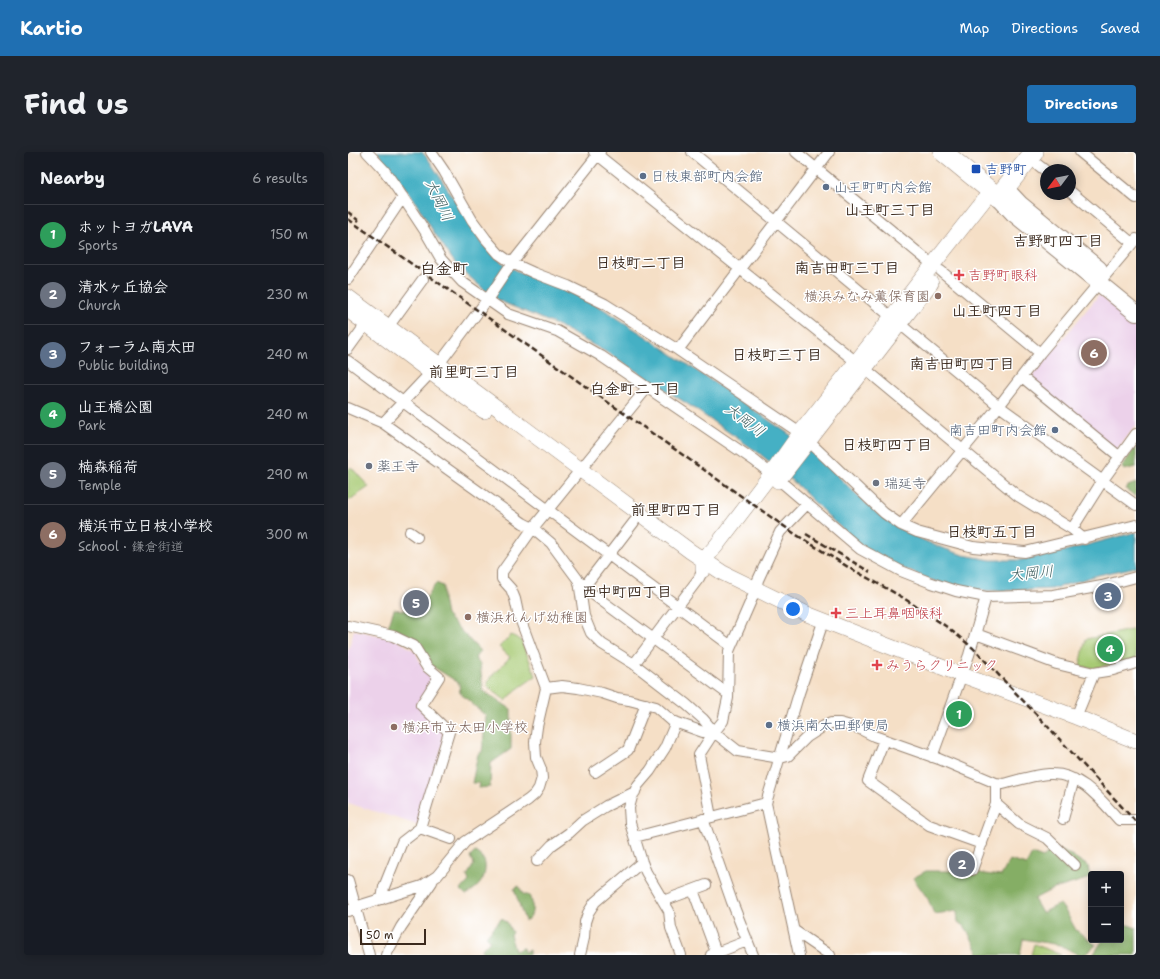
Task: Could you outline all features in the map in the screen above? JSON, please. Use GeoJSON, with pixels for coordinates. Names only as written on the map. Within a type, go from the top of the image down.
{"type":"FeatureCollection","features":[{"type":"Feature","properties":{"kind":"highway"},"geometry":{"type":"LineString","coordinates":[[943,152],[998,189]]}},
{"type":"Feature","properties":{"kind":"highway"},"geometry":{"type":"LineString","coordinates":[[962,152],[998,189]]}},
{"type":"Feature","properties":{"kind":"highway"},"geometry":{"type":"LineString","coordinates":[[998,189],[1028,154]]}},
{"type":"Feature","properties":{"kind":"main road"},"geometry":{"type":"LineString","coordinates":[[706,566],[716,546],[775,477],[998,189],[1020,204],[1103,279],[1136,313]]}},
{"type":"Feature","properties":{"kind":"main road"},"geometry":{"type":"LineString","coordinates":[[1103,279],[1136,299]]}},
{"type":"Feature","properties":{"kind":"main road"},"geometry":{"type":"LineString","coordinates":[[348,297],[388,327],[435,368]]}},
{"type":"Feature","properties":{"kind":"main road"},"geometry":{"type":"LineString","coordinates":[[348,310],[366,324],[435,368],[577,474],[706,566],[754,593],[782,612],[822,624],[1136,751]]}},
{"type":"Feature","properties":{"kind":"main road"},"geometry":{"type":"LineString","coordinates":[[577,474],[634,522],[684,558],[706,566]]}},
{"type":"Feature","properties":{"kind":"main road"},"geometry":{"type":"LineString","coordinates":[[960,679],[1076,717],[1136,741]]}},
{"type":"Feature","properties":{"kind":"street"},"geometry":{"type":"LineString","coordinates":[[367,152],[384,170],[442,259],[462,282],[488,298],[508,314],[557,331],[601,356],[755,461],[860,549],[883,562],[929,582],[956,591],[986,597],[1053,595],[1136,578]]}},
{"type":"Feature","properties":{"kind":"street"},"geometry":{"type":"LineString","coordinates":[[431,152],[444,171],[472,220],[499,254],[511,264],[568,286],[605,304],[678,350],[805,437],[884,513],[901,525],[917,532],[973,547],[1025,552],[1084,539],[1136,525]]}},
{"type":"Feature","properties":{"kind":"street"},"geometry":{"type":"LineString","coordinates":[[692,152],[999,406],[1136,505]]}},
{"type":"Feature","properties":{"kind":"street"},"geometry":{"type":"LineString","coordinates":[[796,152],[1040,353]]}},
{"type":"Feature","properties":{"kind":"street"},"geometry":{"type":"LineString","coordinates":[[678,350],[829,152]]}},
{"type":"Feature","properties":{"kind":"street"},"geometry":{"type":"LineString","coordinates":[[1080,152],[1136,198]]}},
{"type":"Feature","properties":{"kind":"street"},"geometry":{"type":"LineString","coordinates":[[382,423],[435,368],[488,298],[511,264],[597,153],[963,449],[1018,496],[1072,529],[1084,539]]}},
{"type":"Feature","properties":{"kind":"street"},"geometry":{"type":"LineString","coordinates":[[1028,154],[1040,165]]}},
{"type":"Feature","properties":{"kind":"street"},"geometry":{"type":"LineString","coordinates":[[901,525],[999,406],[1040,353],[1134,241],[1076,196]]}},
{"type":"Feature","properties":{"kind":"street"},"geometry":{"type":"LineString","coordinates":[[348,278],[403,197]]}},
{"type":"Feature","properties":{"kind":"street"},"geometry":{"type":"LineString","coordinates":[[388,327],[423,279]]}},
{"type":"Feature","properties":{"kind":"street"},"geometry":{"type":"LineString","coordinates":[[348,349],[366,324]]}},
{"type":"Feature","properties":{"kind":"street"},"geometry":{"type":"LineString","coordinates":[[348,361],[731,646]]}},
{"type":"Feature","properties":{"kind":"street"},"geometry":{"type":"LineString","coordinates":[[1022,377],[1120,457]]}},
{"type":"Feature","properties":{"kind":"street"},"geometry":{"type":"LineString","coordinates":[[386,955],[401,927],[419,900],[465,842],[532,797],[539,788],[542,778],[541,769],[536,757],[535,742],[537,726],[546,688],[518,613],[515,598],[511,589],[502,579],[502,572],[533,528],[647,388]]}},
{"type":"Feature","properties":{"kind":"street"},"geometry":{"type":"LineString","coordinates":[[348,408],[382,423],[505,511],[533,528],[551,543],[582,585],[728,694]]}},
{"type":"Feature","properties":{"kind":"street"},"geometry":{"type":"LineString","coordinates":[[1072,529],[1103,480],[1136,434]]}},
{"type":"Feature","properties":{"kind":"street"},"geometry":{"type":"LineString","coordinates":[[753,955],[732,902],[707,818],[699,755],[723,721],[728,694],[729,651],[754,593],[758,580],[780,532],[807,504]]}},
{"type":"Feature","properties":{"kind":"street"},"geometry":{"type":"LineString","coordinates":[[634,522],[609,555],[582,585],[584,616],[591,633],[602,644],[634,664],[692,709],[714,732],[738,750],[780,758],[788,756],[807,737],[831,724],[840,723],[858,728],[884,740],[932,757],[996,783],[1003,784],[1050,774],[1068,777],[1084,784],[1119,820],[1136,820]]}},
{"type":"Feature","properties":{"kind":"street"},"geometry":{"type":"LineString","coordinates":[[634,664],[699,578],[706,566]]}},
{"type":"Feature","properties":{"kind":"street"},"geometry":{"type":"LineString","coordinates":[[932,757],[976,634],[986,597]]}},
{"type":"Feature","properties":{"kind":"street"},"geometry":{"type":"LineString","coordinates":[[800,955],[766,803],[822,624]]}},
{"type":"Feature","properties":{"kind":"street"},"geometry":{"type":"LineString","coordinates":[[348,626],[393,636],[414,646],[427,667],[439,676],[421,705],[449,732],[420,828],[402,842],[384,887],[382,899]]}},
{"type":"Feature","properties":{"kind":"street"},"geometry":{"type":"LineString","coordinates":[[976,634],[1057,664],[1094,673],[1113,670],[1136,663]]}},
{"type":"Feature","properties":{"kind":"street"},"geometry":{"type":"LineString","coordinates":[[1076,717],[1094,673]]}},
{"type":"Feature","properties":{"kind":"street"},"geometry":{"type":"LineString","coordinates":[[546,688],[562,686],[578,688],[646,704],[656,707],[672,721],[703,732],[714,732]]}},
{"type":"Feature","properties":{"kind":"street"},"geometry":{"type":"LineString","coordinates":[[595,772],[628,750],[646,704]]}},
{"type":"Feature","properties":{"kind":"street"},"geometry":{"type":"LineString","coordinates":[[676,722],[662,753],[632,797],[629,808],[630,823],[642,862],[646,872],[669,911],[671,928],[681,955]]}},
{"type":"Feature","properties":{"kind":"street"},"geometry":{"type":"LineString","coordinates":[[884,740],[868,780],[929,826],[982,844]]}},
{"type":"Feature","properties":{"kind":"street"},"geometry":{"type":"LineString","coordinates":[[1063,819],[1074,779]]}},
{"type":"Feature","properties":{"kind":"street"},"geometry":{"type":"LineString","coordinates":[[972,870],[996,804],[996,783]]}},
{"type":"Feature","properties":{"kind":"street"},"geometry":{"type":"LineString","coordinates":[[537,861],[552,845],[569,834],[582,821],[606,806],[635,792]]}},
{"type":"Feature","properties":{"kind":"street"},"geometry":{"type":"LineString","coordinates":[[635,837],[766,803]]}},
{"type":"Feature","properties":{"kind":"street"},"geometry":{"type":"LineString","coordinates":[[996,804],[1019,824],[1047,838],[1075,865]]}},
{"type":"Feature","properties":{"kind":"street"},"geometry":{"type":"LineString","coordinates":[[420,828],[451,839]]}},
{"type":"Feature","properties":{"kind":"street"},"geometry":{"type":"LineString","coordinates":[[580,955],[584,938],[585,922],[588,913],[595,902],[642,862]]}},
{"type":"Feature","properties":{"kind":"street"},"geometry":{"type":"LineString","coordinates":[[352,909],[422,886],[437,876]]}},
{"type":"Feature","properties":{"kind":"street"},"geometry":{"type":"LineString","coordinates":[[348,880],[352,909],[369,955]]}},
{"type":"Feature","properties":{"kind":"street"},"geometry":{"type":"LineString","coordinates":[[664,901],[706,885]]}},
{"type":"Feature","properties":{"kind":"street"},"geometry":{"type":"LineString","coordinates":[[693,890],[715,954],[747,941]]}},
{"type":"Feature","properties":{"kind":"street"},"geometry":{"type":"LineString","coordinates":[[795,931],[830,955]]}},
{"type":"Feature","properties":{"kind":"street"},"geometry":{"type":"LineString","coordinates":[[813,944],[818,955]]}},
{"type":"Feature","properties":{"kind":"shaded area"},"geometry":{"type":"Polygon","coordinates":[[[1099,295],[1136,325],[1136,425],[1115,453],[1029,380],[1099,295]]]}},
{"type":"Feature","properties":{"kind":"shaded area","name":"横浜市立太田小学校"},"geometry":{"type":"Polygon","coordinates":[[[354,630],[395,639],[415,651],[425,672],[432,676],[433,680],[416,705],[446,734],[418,825],[348,803],[348,651],[354,630]]]}},
{"type":"Feature","properties":{"kind":"green space"},"geometry":{"type":"Polygon","coordinates":[[[1136,446],[1136,468],[1124,470],[1122,467],[1136,446]]]}},
{"type":"Feature","properties":{"kind":"green space"},"geometry":{"type":"Polygon","coordinates":[[[351,467],[369,487],[348,501],[348,470],[351,467]]]}},
{"type":"Feature","properties":{"kind":"green space"},"geometry":{"type":"Polygon","coordinates":[[[1136,483],[1136,497],[1126,489],[1128,486],[1136,483]]]}},
{"type":"Feature","properties":{"kind":"green space"},"geometry":{"type":"Polygon","coordinates":[[[436,583],[443,586],[443,599],[446,615],[480,651],[475,658],[480,664],[483,691],[511,709],[511,749],[491,763],[490,787],[478,788],[479,783],[472,783],[478,754],[482,752],[486,716],[460,693],[459,683],[429,664],[416,642],[396,629],[388,627],[394,609],[417,612],[436,583]]]}},
{"type":"Feature","properties":{"kind":"green space"},"geometry":{"type":"Polygon","coordinates":[[[1136,629],[1136,659],[1094,668],[1080,666],[1086,639],[1136,629]]]}},
{"type":"Feature","properties":{"kind":"green space"},"geometry":{"type":"Polygon","coordinates":[[[511,635],[521,640],[536,676],[516,690],[506,701],[487,686],[489,679],[510,657],[499,647],[511,635]]]}},
{"type":"Feature","properties":{"kind":"green space"},"geometry":{"type":"Polygon","coordinates":[[[1052,847],[1071,855],[1088,866],[1088,879],[1051,890],[1034,899],[1042,913],[1060,904],[1076,930],[1088,939],[1088,943],[1093,943],[1096,945],[1084,955],[1079,955],[1060,945],[1023,939],[1020,955],[980,955],[966,928],[958,922],[957,911],[934,914],[928,899],[913,878],[926,871],[960,871],[1001,876],[1010,860],[1026,865],[1032,854],[1043,858],[1052,847]]]}},
{"type":"Feature","properties":{"kind":"green space"},"geometry":{"type":"Polygon","coordinates":[[[475,852],[484,862],[484,875],[479,885],[466,895],[461,890],[469,881],[467,876],[474,864],[470,857],[475,852]]]}},
{"type":"Feature","properties":{"kind":"green space"},"geometry":{"type":"Polygon","coordinates":[[[519,886],[523,894],[530,896],[532,901],[531,915],[525,921],[514,889],[519,886]]]}},
{"type":"Feature","properties":{"kind":"green space"},"geometry":{"type":"Polygon","coordinates":[[[502,918],[507,922],[512,933],[510,935],[515,951],[523,948],[524,952],[529,950],[529,955],[483,955],[482,949],[490,940],[486,936],[502,918]]]}},
{"type":"Feature","properties":{"kind":"green space"},"geometry":{"type":"Polygon","coordinates":[[[1124,923],[1136,928],[1136,955],[1093,955],[1101,943],[1124,943],[1124,923]]]}},
{"type":"Feature","properties":{"kind":"green space"},"geometry":{"type":"Polygon","coordinates":[[[1034,944],[1061,955],[1031,955],[1034,944]]]}},
{"type":"Feature","properties":{"kind":"water","name":"大岡川"},"geometry":{"type":"Polygon","coordinates":[[[377,152],[422,152],[429,160],[482,243],[503,263],[517,271],[545,280],[594,303],[659,345],[814,452],[874,511],[900,529],[934,545],[963,555],[991,560],[1021,560],[1057,553],[1136,532],[1136,567],[1098,575],[1052,589],[997,591],[968,590],[934,581],[892,564],[865,549],[832,520],[798,486],[759,453],[689,405],[613,356],[559,326],[495,299],[457,266],[413,198],[377,152]]]}},
{"type":"Feature","properties":{"kind":"railway"},"geometry":{"type":"LineString","coordinates":[[348,212],[359,221]]}},
{"type":"Feature","properties":{"kind":"railway"},"geometry":{"type":"LineString","coordinates":[[348,219],[795,534],[848,567],[902,597],[947,627],[973,648],[1136,822]]}},
{"type":"Feature","properties":{"kind":"railway"},"geometry":{"type":"LineString","coordinates":[[806,534],[870,572]]}},
{"type":"Feature","properties":{"kind":"place","name":"吉野町"},"geometry":{"type":"Point","coordinates":[976,169]}},
{"type":"Feature","properties":{"kind":"place","name":"日枝東部町内会館"},"geometry":{"type":"Point","coordinates":[643,176]}},
{"type":"Feature","properties":{"kind":"place","name":"山王町町内会館"},"geometry":{"type":"Point","coordinates":[826,187]}},
{"type":"Feature","properties":{"kind":"place","name":"吉野町眼科"},"geometry":{"type":"Point","coordinates":[959,275]}},
{"type":"Feature","properties":{"kind":"place","name":"横浜みなみ薫保育園"},"geometry":{"type":"Point","coordinates":[938,296]}},
{"type":"Feature","properties":{"kind":"place","name":"横浜市立日枝小学校"},"geometry":{"type":"Point","coordinates":[1094,353]}},
{"type":"Feature","properties":{"kind":"place","name":"南吉田町内会館"},"geometry":{"type":"Point","coordinates":[1055,430]}},
{"type":"Feature","properties":{"kind":"place","name":"薬王寺"},"geometry":{"type":"Point","coordinates":[369,466]}},
{"type":"Feature","properties":{"kind":"place","name":"瑞延寺"},"geometry":{"type":"Point","coordinates":[876,483]}},
{"type":"Feature","properties":{"kind":"place","name":"フォーラム南太田"},"geometry":{"type":"Point","coordinates":[1108,596]}},
{"type":"Feature","properties":{"kind":"place","name":"楠森稲荷"},"geometry":{"type":"Point","coordinates":[416,603]}},
{"type":"Feature","properties":{"kind":"place","name":"三上耳鼻咽喉科"},"geometry":{"type":"Point","coordinates":[836,613]}},
{"type":"Feature","properties":{"kind":"place","name":"横浜れんげ幼稚園"},"geometry":{"type":"Point","coordinates":[468,617]}},
{"type":"Feature","properties":{"kind":"place","name":"山王橋公園"},"geometry":{"type":"Point","coordinates":[1110,649]}},
{"type":"Feature","properties":{"kind":"place","name":"みうらクリニック"},"geometry":{"type":"Point","coordinates":[877,665]}},
{"type":"Feature","properties":{"kind":"place","name":"ホットヨガLAVA"},"geometry":{"type":"Point","coordinates":[959,714]}},
{"type":"Feature","properties":{"kind":"place","name":"横浜南太田郵便局"},"geometry":{"type":"Point","coordinates":[769,725]}},
{"type":"Feature","properties":{"kind":"place","name":"横浜市立太田小学校"},"geometry":{"type":"Point","coordinates":[394,727]}},
{"type":"Feature","properties":{"kind":"place","name":"清水ヶ丘協会"},"geometry":{"type":"Point","coordinates":[962,864]}},
{"type":"Feature","properties":{"kind":"district","name":"山王町三丁目"},"geometry":{"type":"Point","coordinates":[890,210]}},
{"type":"Feature","properties":{"kind":"district","name":"吉野町四丁目"},"geometry":{"type":"Point","coordinates":[1058,241]}},
{"type":"Feature","properties":{"kind":"district","name":"日枝町二丁目"},"geometry":{"type":"Point","coordinates":[641,263]}},
{"type":"Feature","properties":{"kind":"district","name":"白金町"},"geometry":{"type":"Point","coordinates":[444,268]}},
{"type":"Feature","properties":{"kind":"district","name":"南吉田町三丁目"},"geometry":{"type":"Point","coordinates":[847,268]}},
{"type":"Feature","properties":{"kind":"district","name":"山王町四丁目"},"geometry":{"type":"Point","coordinates":[997,311]}},
{"type":"Feature","properties":{"kind":"district","name":"日枝町三丁目"},"geometry":{"type":"Point","coordinates":[777,355]}},
{"type":"Feature","properties":{"kind":"district","name":"南吉田町四丁目"},"geometry":{"type":"Point","coordinates":[962,364]}},
{"type":"Feature","properties":{"kind":"district","name":"前里町三丁目"},"geometry":{"type":"Point","coordinates":[474,372]}},
{"type":"Feature","properties":{"kind":"district","name":"白金町二丁目"},"geometry":{"type":"Point","coordinates":[635,389]}},
{"type":"Feature","properties":{"kind":"district","name":"日枝町四丁目"},"geometry":{"type":"Point","coordinates":[887,445]}},
{"type":"Feature","properties":{"kind":"district","name":"前里町四丁目"},"geometry":{"type":"Point","coordinates":[676,510]}},
{"type":"Feature","properties":{"kind":"district","name":"日枝町五丁目"},"geometry":{"type":"Point","coordinates":[992,532]}},
{"type":"Feature","properties":{"kind":"district","name":"西中町四丁目"},"geometry":{"type":"Point","coordinates":[627,592]}}]}
